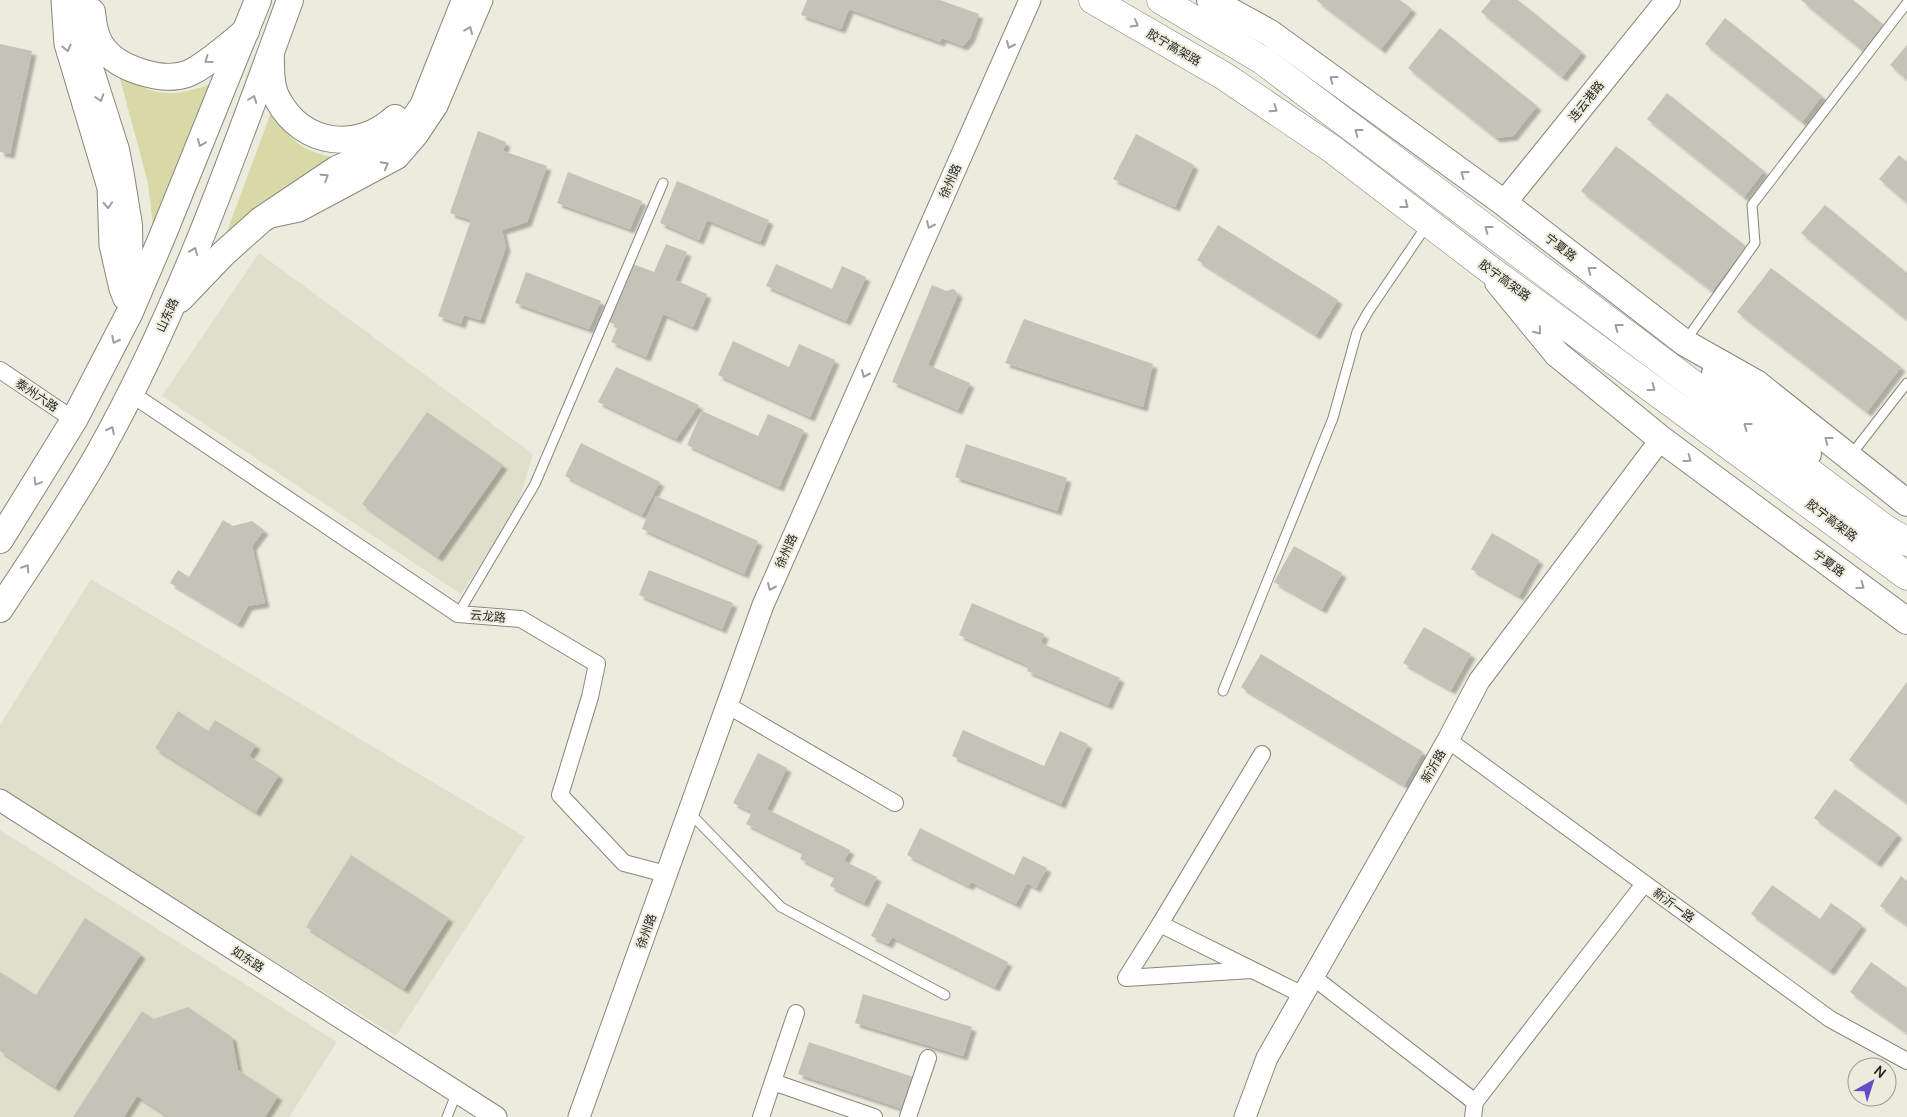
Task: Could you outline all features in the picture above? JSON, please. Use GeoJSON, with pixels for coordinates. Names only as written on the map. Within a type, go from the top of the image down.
{"type":"FeatureCollection","features":[{"type":"Feature","properties":{"kind":"highway","name":"胶宁高架路"},"geometry":{"type":"LineString","coordinates":[[1093,0],[1224,76],[1332,149],[1485,266],[1907,576]]}},
{"type":"Feature","properties":{"kind":"highway","name":"胶宁高架路"},"geometry":{"type":"LineString","coordinates":[[1161,0],[1262,60],[1662,360],[1748,427],[1884,528],[1907,542]]}},
{"type":"Feature","properties":{"kind":"highway"},"geometry":{"type":"LineString","coordinates":[[1808,454],[1884,512],[1907,536]]}},
{"type":"Feature","properties":{"kind":"main road"},"geometry":{"type":"LineString","coordinates":[[77,0],[82,43],[116,150],[121,176],[129,225],[130,312]]}},
{"type":"Feature","properties":{"kind":"main road"},"geometry":{"type":"LineString","coordinates":[[90,0],[93,23],[101,45],[115,60],[138,71],[162,76],[187,74],[205,63],[247,31]]}},
{"type":"Feature","properties":{"kind":"main road"},"geometry":{"type":"LineString","coordinates":[[0,540],[74,420],[130,312],[247,31],[258,0]]}},
{"type":"Feature","properties":{"kind":"main road","name":"山东路"},"geometry":{"type":"LineString","coordinates":[[0,609],[76,493],[130,393],[170,311],[208,218],[290,0]]}},
{"type":"Feature","properties":{"kind":"main road"},"geometry":{"type":"LineString","coordinates":[[271,51],[270,77],[277,99],[287,113],[303,129],[318,136],[336,139],[355,139],[372,135],[405,109],[414,91],[449,0]]}},
{"type":"Feature","properties":{"kind":"main road"},"geometry":{"type":"LineString","coordinates":[[170,311],[223,254],[262,220],[337,169],[385,148],[407,129],[423,106],[465,0]]}},
{"type":"Feature","properties":{"kind":"main road","name":"宁夏路"},"geometry":{"type":"LineString","coordinates":[[1210,0],[1270,33],[1504,202],[1685,342],[1756,383],[1907,503]]}},
{"type":"Feature","properties":{"kind":"main road","name":"连云港路"},"geometry":{"type":"LineString","coordinates":[[1504,202],[1668,0]]}},
{"type":"Feature","properties":{"kind":"main road","name":"宁夏路"},"geometry":{"type":"LineString","coordinates":[[1485,266],[1557,354],[1661,438],[1907,620]]}},
{"type":"Feature","properties":{"kind":"main road"},"geometry":{"type":"LineString","coordinates":[[1685,342],[1712,370],[1808,454]]}},
{"type":"Feature","properties":{"kind":"street"},"geometry":{"type":"LineString","coordinates":[[62,0],[65,44],[108,188],[110,245],[120,289],[130,312]]}},
{"type":"Feature","properties":{"kind":"street"},"geometry":{"type":"LineString","coordinates":[[262,220],[298,211],[398,158],[417,136],[437,106],[482,0]]}},
{"type":"Feature","properties":{"kind":"street","name":"徐州路"},"geometry":{"type":"LineString","coordinates":[[579,1117],[763,605],[1030,0]]}},
{"type":"Feature","properties":{"kind":"street","name":"泰州六路"},"geometry":{"type":"LineString","coordinates":[[0,370],[74,420]]}},
{"type":"Feature","properties":{"kind":"street","name":"云龙路"},"geometry":{"type":"LineString","coordinates":[[130,393],[458,614],[521,619],[597,664],[590,697],[560,795],[624,863],[666,874]]}},
{"type":"Feature","properties":{"kind":"street","name":"新沂路"},"geometry":{"type":"LineString","coordinates":[[1245,1117],[1268,1058],[1448,740],[1479,681],[1661,438]]}},
{"type":"Feature","properties":{"kind":"street"},"geometry":{"type":"LineString","coordinates":[[727,704],[895,803]]}},
{"type":"Feature","properties":{"kind":"street","name":"新沂一路"},"geometry":{"type":"LineString","coordinates":[[1448,740],[1830,1019],[1907,1061]]}},
{"type":"Feature","properties":{"kind":"street"},"geometry":{"type":"LineString","coordinates":[[1252,970],[1126,978],[1262,754]]}},
{"type":"Feature","properties":{"kind":"street","name":"如东路"},"geometry":{"type":"LineString","coordinates":[[0,800],[496,1117]]}},
{"type":"Feature","properties":{"kind":"street"},"geometry":{"type":"LineString","coordinates":[[1314,977],[1474,1110],[1644,884]]}},
{"type":"Feature","properties":{"kind":"street"},"geometry":{"type":"LineString","coordinates":[[1160,924],[1303,996]]}},
{"type":"Feature","properties":{"kind":"street"},"geometry":{"type":"LineString","coordinates":[[761,1117],[796,1013]]}},
{"type":"Feature","properties":{"kind":"street"},"geometry":{"type":"LineString","coordinates":[[908,1117],[928,1058]]}},
{"type":"Feature","properties":{"kind":"street"},"geometry":{"type":"LineString","coordinates":[[773,1082],[874,1117]]}},
{"type":"Feature","properties":{"kind":"lane"},"geometry":{"type":"LineString","coordinates":[[1685,342],[1755,243],[1752,205],[1907,3]]}},
{"type":"Feature","properties":{"kind":"lane"},"geometry":{"type":"LineString","coordinates":[[458,614],[535,484],[663,183]]}},
{"type":"Feature","properties":{"kind":"lane"},"geometry":{"type":"LineString","coordinates":[[1223,692],[1333,418],[1357,332],[1368,312],[1429,223]]}},
{"type":"Feature","properties":{"kind":"lane"},"geometry":{"type":"LineString","coordinates":[[1850,457],[1907,383]]}},
{"type":"Feature","properties":{"kind":"lane"},"geometry":{"type":"LineString","coordinates":[[688,812],[781,907],[945,995]]}},
{"type":"Feature","properties":{"kind":"lane"},"geometry":{"type":"LineString","coordinates":[[447,1117],[457,1092]]}},
{"type":"Feature","properties":{"kind":"shaded area"},"geometry":{"type":"Polygon","coordinates":[[[259,253],[533,454],[516,510],[461,594],[162,396],[259,253]]]}},
{"type":"Feature","properties":{"kind":"shaded area"},"geometry":{"type":"Polygon","coordinates":[[[91,579],[525,837],[396,1036],[0,793],[0,725],[91,579]]]}},
{"type":"Feature","properties":{"kind":"shaded area"},"geometry":{"type":"Polygon","coordinates":[[[0,830],[337,1042],[289,1117],[0,1117],[0,830]]]}},
{"type":"Feature","properties":{"kind":"green space"},"geometry":{"type":"Polygon","coordinates":[[[119,75],[144,88],[164,93],[185,92],[211,84],[154,235],[148,183],[119,75]]]}},
{"type":"Feature","properties":{"kind":"green space"},"geometry":{"type":"Polygon","coordinates":[[[272,110],[286,131],[300,145],[319,154],[343,159],[226,234],[272,110]]]}},
{"type":"Feature","properties":{"kind":"building"},"geometry":{"type":"Polygon","coordinates":[[[807,0],[940,0],[979,14],[970,38],[963,46],[942,38],[940,42],[849,9],[841,29],[801,15],[807,0]]]}},
{"type":"Feature","properties":{"kind":"building"},"geometry":{"type":"Polygon","coordinates":[[[1316,0],[1400,0],[1412,9],[1381,49],[1316,0]]]}},
{"type":"Feature","properties":{"kind":"building"},"geometry":{"type":"Polygon","coordinates":[[[1491,0],[1518,0],[1582,52],[1562,77],[1481,12],[1491,0]]]}},
{"type":"Feature","properties":{"kind":"building"},"geometry":{"type":"Polygon","coordinates":[[[1801,0],[1853,0],[1884,25],[1863,51],[1801,0]]]}},
{"type":"Feature","properties":{"kind":"building"},"geometry":{"type":"Polygon","coordinates":[[[1725,18],[1822,96],[1802,122],[1705,44],[1725,18]]]}},
{"type":"Feature","properties":{"kind":"building"},"geometry":{"type":"Polygon","coordinates":[[[1440,28],[1537,106],[1513,136],[1496,138],[1408,68],[1440,28]]]}},
{"type":"Feature","properties":{"kind":"building"},"geometry":{"type":"Polygon","coordinates":[[[0,44],[32,51],[10,154],[0,152],[0,44]]]}},
{"type":"Feature","properties":{"kind":"building"},"geometry":{"type":"Polygon","coordinates":[[[1907,45],[1907,80],[1890,65],[1907,45]]]}},
{"type":"Feature","properties":{"kind":"building"},"geometry":{"type":"Polygon","coordinates":[[[1667,93],[1764,171],[1744,197],[1647,119],[1667,93]]]}},
{"type":"Feature","properties":{"kind":"building"},"geometry":{"type":"Polygon","coordinates":[[[478,131],[506,142],[503,151],[547,166],[527,222],[502,230],[506,247],[480,320],[464,315],[461,324],[438,316],[471,220],[450,213],[478,131]]]}},
{"type":"Feature","properties":{"kind":"building"},"geometry":{"type":"Polygon","coordinates":[[[1136,134],[1194,165],[1175,207],[1113,179],[1136,134]]]}},
{"type":"Feature","properties":{"kind":"building"},"geometry":{"type":"Polygon","coordinates":[[[1616,146],[1746,246],[1712,291],[1581,191],[1616,146]]]}},
{"type":"Feature","properties":{"kind":"building"},"geometry":{"type":"Polygon","coordinates":[[[1899,155],[1907,162],[1907,203],[1879,179],[1899,155]]]}},
{"type":"Feature","properties":{"kind":"building"},"geometry":{"type":"Polygon","coordinates":[[[568,172],[642,201],[630,229],[557,203],[568,172]]]}},
{"type":"Feature","properties":{"kind":"building"},"geometry":{"type":"Polygon","coordinates":[[[677,181],[769,220],[760,242],[707,220],[699,240],[660,223],[677,181]]]}},
{"type":"Feature","properties":{"kind":"building"},"geometry":{"type":"Polygon","coordinates":[[[1825,205],[1907,273],[1907,320],[1801,233],[1825,205]]]}},
{"type":"Feature","properties":{"kind":"building"},"geometry":{"type":"Polygon","coordinates":[[[1218,225],[1338,300],[1316,335],[1197,260],[1218,225]]]}},
{"type":"Feature","properties":{"kind":"building"},"geometry":{"type":"Polygon","coordinates":[[[666,244],[687,252],[675,280],[707,294],[693,327],[663,314],[646,357],[611,342],[618,326],[609,322],[633,264],[654,272],[666,244]]]}},
{"type":"Feature","properties":{"kind":"building"},"geometry":{"type":"Polygon","coordinates":[[[776,264],[832,289],[842,266],[866,277],[846,321],[766,286],[776,264]]]}},
{"type":"Feature","properties":{"kind":"building"},"geometry":{"type":"Polygon","coordinates":[[[1771,268],[1901,367],[1867,412],[1737,312],[1771,268]]]}},
{"type":"Feature","properties":{"kind":"building"},"geometry":{"type":"Polygon","coordinates":[[[526,272],[601,301],[589,329],[515,303],[526,272]]]}},
{"type":"Feature","properties":{"kind":"building"},"geometry":{"type":"Polygon","coordinates":[[[932,285],[946,291],[954,289],[958,294],[928,365],[970,383],[958,410],[892,382],[932,285]]]}},
{"type":"Feature","properties":{"kind":"building"},"geometry":{"type":"Polygon","coordinates":[[[1024,319],[1153,364],[1143,407],[1005,363],[1024,319]]]}},
{"type":"Feature","properties":{"kind":"building"},"geometry":{"type":"Polygon","coordinates":[[[733,341],[789,367],[799,344],[835,360],[810,417],[718,375],[733,341]]]}},
{"type":"Feature","properties":{"kind":"building"},"geometry":{"type":"Polygon","coordinates":[[[616,367],[699,405],[676,439],[598,402],[616,367]]]}},
{"type":"Feature","properties":{"kind":"building"},"geometry":{"type":"Polygon","coordinates":[[[702,411],[758,436],[768,414],[804,430],[779,487],[687,445],[702,411]]]}},
{"type":"Feature","properties":{"kind":"building"},"geometry":{"type":"Polygon","coordinates":[[[427,412],[503,465],[438,557],[362,504],[427,412]]]}},
{"type":"Feature","properties":{"kind":"building"},"geometry":{"type":"Polygon","coordinates":[[[581,443],[660,482],[642,515],[565,476],[581,443]]]}},
{"type":"Feature","properties":{"kind":"building"},"geometry":{"type":"Polygon","coordinates":[[[966,444],[1067,478],[1057,511],[955,477],[966,444]]]}},
{"type":"Feature","properties":{"kind":"building"},"geometry":{"type":"Polygon","coordinates":[[[656,496],[758,541],[744,574],[642,529],[656,496]]]}},
{"type":"Feature","properties":{"kind":"building"},"geometry":{"type":"Polygon","coordinates":[[[223,520],[233,526],[252,521],[264,530],[252,546],[265,603],[248,606],[238,624],[170,583],[178,570],[189,577],[223,520]]]}},
{"type":"Feature","properties":{"kind":"building"},"geometry":{"type":"Polygon","coordinates":[[[1492,533],[1539,560],[1519,596],[1471,569],[1492,533]]]}},
{"type":"Feature","properties":{"kind":"building"},"geometry":{"type":"Polygon","coordinates":[[[1294,546],[1342,573],[1322,609],[1274,582],[1294,546]]]}},
{"type":"Feature","properties":{"kind":"building"},"geometry":{"type":"Polygon","coordinates":[[[649,570],[733,603],[722,629],[639,595],[649,570]]]}},
{"type":"Feature","properties":{"kind":"building"},"geometry":{"type":"Polygon","coordinates":[[[972,603],[1044,634],[1041,643],[1120,678],[1108,705],[1027,671],[1029,666],[959,635],[972,603]]]}},
{"type":"Feature","properties":{"kind":"building"},"geometry":{"type":"Polygon","coordinates":[[[1424,627],[1471,654],[1451,690],[1403,663],[1424,627]]]}},
{"type":"Feature","properties":{"kind":"building"},"geometry":{"type":"Polygon","coordinates":[[[1261,654],[1423,752],[1404,785],[1241,687],[1261,654]]]}},
{"type":"Feature","properties":{"kind":"building"},"geometry":{"type":"Polygon","coordinates":[[[1907,682],[1907,803],[1849,760],[1907,682]]]}},
{"type":"Feature","properties":{"kind":"building"},"geometry":{"type":"Polygon","coordinates":[[[178,711],[208,731],[215,720],[256,745],[249,756],[279,775],[256,812],[155,748],[178,711]]]}},
{"type":"Feature","properties":{"kind":"building"},"geometry":{"type":"Polygon","coordinates":[[[963,730],[1044,766],[1060,731],[1088,744],[1061,804],[952,756],[963,730]]]}},
{"type":"Feature","properties":{"kind":"building"},"geometry":{"type":"Polygon","coordinates":[[[758,753],[787,768],[767,809],[850,850],[844,861],[877,877],[864,903],[830,886],[835,876],[800,859],[803,852],[746,824],[752,812],[733,803],[758,753]]]}},
{"type":"Feature","properties":{"kind":"building"},"geometry":{"type":"Polygon","coordinates":[[[1835,789],[1898,834],[1877,863],[1814,818],[1835,789]]]}},
{"type":"Feature","properties":{"kind":"building"},"geometry":{"type":"Polygon","coordinates":[[[920,828],[1014,875],[1023,856],[1047,868],[1036,888],[1027,883],[1016,904],[971,882],[969,886],[907,855],[920,828]]]}},
{"type":"Feature","properties":{"kind":"building"},"geometry":{"type":"Polygon","coordinates":[[[351,855],[449,918],[404,989],[306,927],[351,855]]]}},
{"type":"Feature","properties":{"kind":"building"},"geometry":{"type":"Polygon","coordinates":[[[1901,876],[1907,881],[1907,925],[1880,906],[1901,876]]]}},
{"type":"Feature","properties":{"kind":"building"},"geometry":{"type":"Polygon","coordinates":[[[1772,885],[1820,919],[1831,903],[1862,925],[1830,971],[1751,914],[1772,885]]]}},
{"type":"Feature","properties":{"kind":"building"},"geometry":{"type":"Polygon","coordinates":[[[887,903],[1008,962],[995,987],[892,937],[888,944],[871,936],[887,903]]]}},
{"type":"Feature","properties":{"kind":"building"},"geometry":{"type":"Polygon","coordinates":[[[85,918],[141,954],[55,1087],[0,1051],[0,972],[36,995],[85,918]]]}},
{"type":"Feature","properties":{"kind":"building"},"geometry":{"type":"Polygon","coordinates":[[[1871,962],[1907,988],[1907,1033],[1850,992],[1871,962]]]}},
{"type":"Feature","properties":{"kind":"building"},"geometry":{"type":"Polygon","coordinates":[[[863,994],[972,1027],[963,1056],[855,1023],[863,994]]]}},
{"type":"Feature","properties":{"kind":"building"},"geometry":{"type":"Polygon","coordinates":[[[188,1007],[232,1037],[238,1070],[278,1096],[265,1117],[169,1117],[137,1096],[124,1117],[73,1117],[142,1011],[154,1019],[188,1007]]]}},
{"type":"Feature","properties":{"kind":"building"},"geometry":{"type":"Polygon","coordinates":[[[809,1042],[913,1077],[903,1109],[798,1074],[809,1042]]]}}]}
